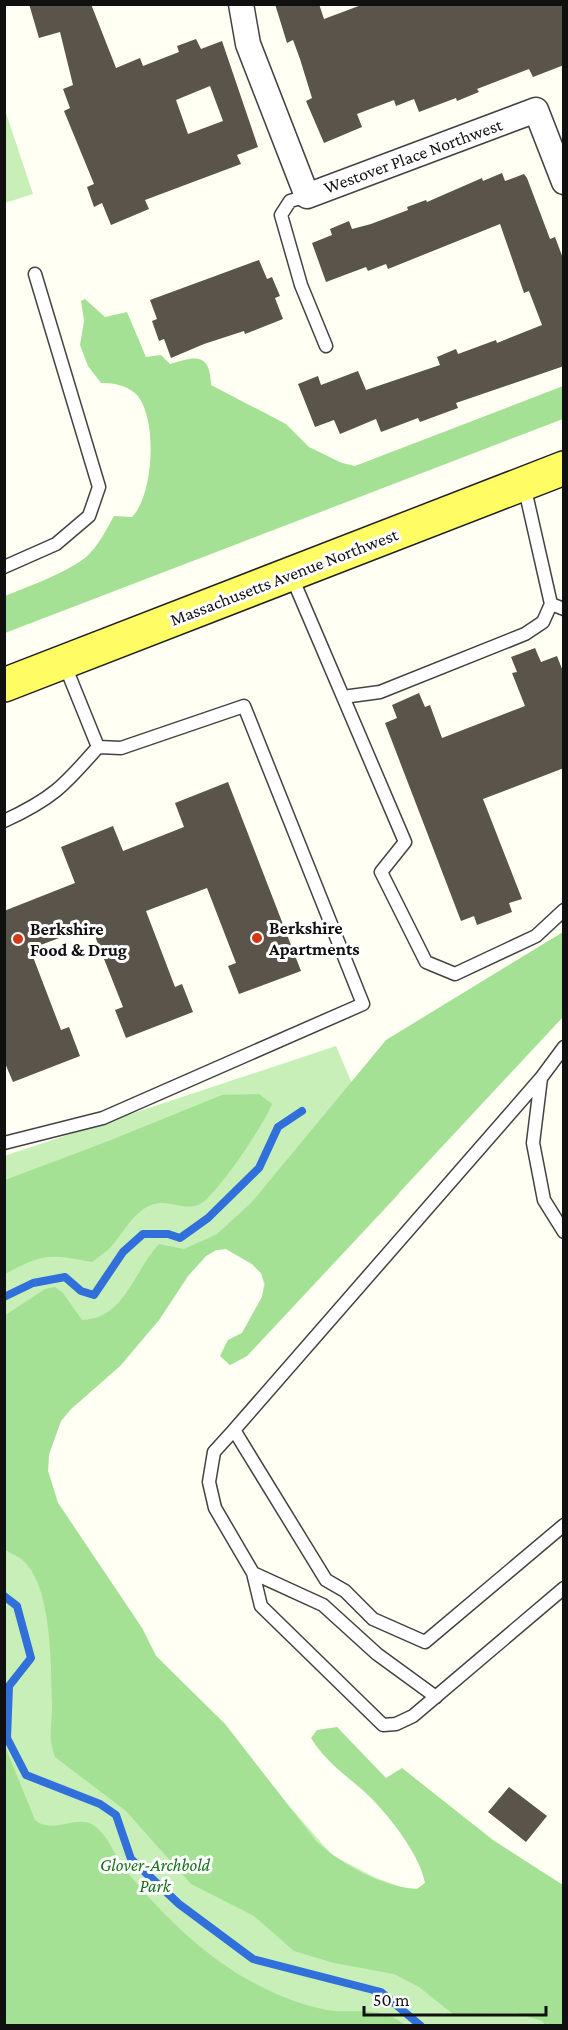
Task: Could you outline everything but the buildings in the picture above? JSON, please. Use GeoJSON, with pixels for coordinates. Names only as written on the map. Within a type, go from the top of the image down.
{"type":"FeatureCollection","features":[{"type":"Feature","properties":{"kind":"main road","name":"Massachusetts Avenue Northwest"},"geometry":{"type":"LineString","coordinates":[[4,685],[564,468]]}},
{"type":"Feature","properties":{"kind":"street","name":"Westover Place Northwest"},"geometry":{"type":"LineString","coordinates":[[241,4],[248,44],[307,196],[536,110],[564,182]]}},
{"type":"Feature","properties":{"kind":"lane"},"geometry":{"type":"LineString","coordinates":[[307,196],[290,201],[281,214],[301,285],[326,346]]}},
{"type":"Feature","properties":{"kind":"lane"},"geometry":{"type":"LineString","coordinates":[[4,567],[56,544],[89,516],[99,487],[35,274]]}},
{"type":"Feature","properties":{"kind":"lane"},"geometry":{"type":"LineString","coordinates":[[343,697],[380,692],[525,634],[543,622],[551,604],[524,484]]}},
{"type":"Feature","properties":{"kind":"lane"},"geometry":{"type":"LineString","coordinates":[[291,574],[405,842],[381,872],[426,962],[455,974],[536,936],[564,910]]}},
{"type":"Feature","properties":{"kind":"lane"},"geometry":{"type":"LineString","coordinates":[[551,604],[564,609]]}},
{"type":"Feature","properties":{"kind":"lane"},"geometry":{"type":"LineString","coordinates":[[63,662],[98,747]]}},
{"type":"Feature","properties":{"kind":"lane"},"geometry":{"type":"LineString","coordinates":[[4,1143],[103,1118],[363,1004],[244,706],[121,748],[98,747]]}},
{"type":"Feature","properties":{"kind":"lane"},"geometry":{"type":"LineString","coordinates":[[4,821],[40,804],[63,787],[98,747]]}},
{"type":"Feature","properties":{"kind":"lane"},"geometry":{"type":"LineString","coordinates":[[564,1047],[541,1078],[214,1452],[209,1482],[215,1508],[253,1573],[261,1606],[383,1725],[396,1724],[413,1716],[564,1588]]}},
{"type":"Feature","properties":{"kind":"lane"},"geometry":{"type":"LineString","coordinates":[[541,1078],[533,1143],[544,1200],[564,1232]]}},
{"type":"Feature","properties":{"kind":"lane"},"geometry":{"type":"LineString","coordinates":[[234,1430],[326,1580],[345,1591],[372,1618],[424,1642],[564,1526]]}},
{"type":"Feature","properties":{"kind":"lane"},"geometry":{"type":"LineString","coordinates":[[253,1573],[323,1605],[378,1654],[436,1696]]}},
{"type":"Feature","properties":{"kind":"green space"},"geometry":{"type":"Polygon","coordinates":[[[4,107],[33,194],[5,203],[4,203],[4,107]]]}},
{"type":"Feature","properties":{"kind":"green space"},"geometry":{"type":"Polygon","coordinates":[[[85,299],[105,317],[127,312],[146,357],[161,355],[170,364],[199,359],[208,366],[211,385],[286,424],[309,447],[342,463],[355,466],[563,386],[563,419],[5,633],[5,596],[56,575],[85,558],[98,544],[114,516],[132,517],[145,492],[150,456],[148,420],[136,394],[120,385],[101,383],[88,366],[80,345],[84,321],[81,301],[85,299]]]}},
{"type":"Feature","properties":{"kind":"green space"},"geometry":{"type":"Polygon","coordinates":[[[563,932],[563,1017],[247,1356],[230,1365],[220,1356],[228,1340],[242,1333],[262,1297],[265,1284],[261,1273],[252,1264],[226,1249],[216,1250],[206,1256],[188,1276],[159,1320],[120,1366],[71,1409],[61,1421],[49,1454],[48,1471],[58,1503],[142,1628],[156,1656],[225,1724],[317,1842],[327,1851],[364,1873],[390,1884],[417,1889],[425,1883],[412,1850],[389,1818],[366,1793],[325,1757],[311,1738],[317,1730],[337,1727],[386,1778],[402,1768],[493,1840],[563,1885],[563,2025],[546,2026],[542,2021],[516,2013],[453,2014],[419,1987],[394,1974],[334,1963],[294,1951],[254,1916],[191,1884],[126,1811],[55,1757],[51,1736],[50,1647],[44,1605],[39,1586],[31,1570],[21,1559],[5,1550],[4,1316],[45,1289],[55,1287],[63,1293],[82,1320],[97,1318],[109,1311],[119,1302],[159,1244],[184,1249],[217,1234],[252,1202],[386,1040],[563,932]]]}},
{"type":"Feature","properties":{"kind":"green space","name":"Glover-Archbold Park"},"geometry":{"type":"Polygon","coordinates":[[[336,1046],[399,1194],[247,1356],[230,1365],[220,1356],[228,1340],[242,1333],[262,1297],[264,1284],[261,1273],[252,1264],[226,1249],[216,1250],[206,1256],[188,1276],[159,1320],[120,1366],[71,1409],[61,1421],[49,1454],[48,1471],[58,1503],[142,1628],[156,1656],[225,1724],[283,1799],[332,1855],[376,1878],[404,1888],[417,1889],[425,1883],[563,1885],[563,2025],[5,2025],[4,1156],[336,1046]]]}},
{"type":"Feature","properties":{"kind":"green space"},"geometry":{"type":"Polygon","coordinates":[[[259,1094],[272,1104],[268,1113],[251,1142],[228,1173],[208,1198],[200,1204],[188,1207],[163,1203],[151,1205],[138,1213],[110,1248],[92,1262],[47,1257],[29,1262],[5,1274],[5,1180],[222,1095],[259,1094]]]}},
{"type":"Feature","properties":{"kind":"green space"},"geometry":{"type":"Polygon","coordinates":[[[4,1744],[35,1820],[50,1826],[82,1822],[96,1827],[127,1872],[157,1906],[173,1923],[227,1967],[278,1995],[298,2002],[330,2010],[384,2014],[405,2025],[5,2025],[4,1744]]]}},
{"type":"Feature","properties":{"kind":"waterway"},"geometry":{"type":"LineString","coordinates":[[4,1297],[33,1283],[65,1277],[81,1291],[94,1295],[123,1252],[143,1234],[168,1234],[180,1238],[208,1218],[259,1168],[278,1127],[302,1111]]}},
{"type":"Feature","properties":{"kind":"waterway"},"geometry":{"type":"LineString","coordinates":[[4,1596],[17,1606],[31,1658],[9,1686],[7,1738],[26,1775],[100,1804],[116,1815],[131,1859],[179,1904],[253,1959],[381,1992],[421,2026]]}},
{"type":"Feature","properties":{"kind":"place","name":"Berkshire Apartments"},"geometry":{"type":"Point","coordinates":[257,938]}},
{"type":"Feature","properties":{"kind":"place","name":"Berkshire Food & Drug"},"geometry":{"type":"Point","coordinates":[18,939]}}]}
